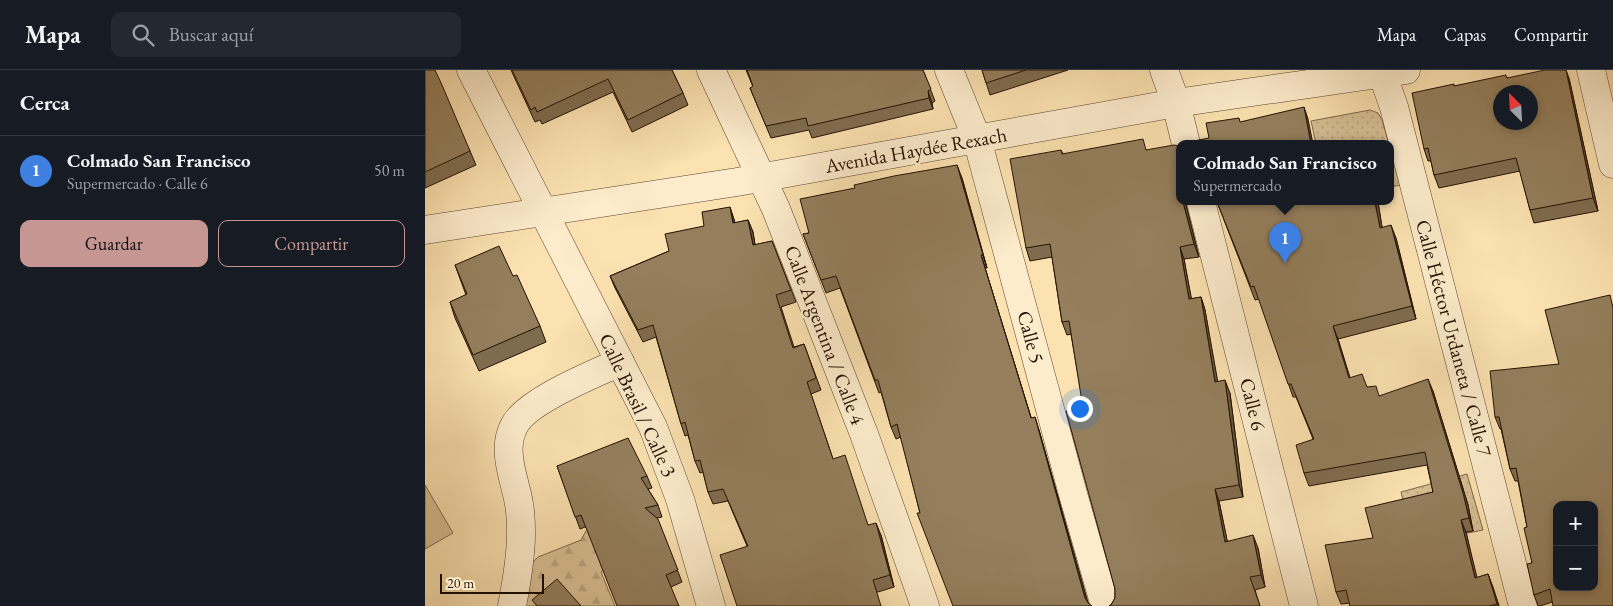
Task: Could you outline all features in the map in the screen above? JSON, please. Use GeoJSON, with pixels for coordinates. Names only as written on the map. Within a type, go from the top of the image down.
{"type":"FeatureCollection","features":[{"type":"Feature","properties":{"kind":"street","name":"Calle Brasil / Calle 3"},"geometry":{"type":"LineString","coordinates":[[471,70],[653,427],[681,499],[711,606]]}},
{"type":"Feature","properties":{"kind":"street","name":"Calle Argentina / Calle 4"},"geometry":{"type":"LineString","coordinates":[[711,70],[776,209],[860,425],[925,606]]}},
{"type":"Feature","properties":{"kind":"street","name":"Calle 5"},"geometry":{"type":"LineString","coordinates":[[949,70],[977,139],[1105,606]]}},
{"type":"Feature","properties":{"kind":"street"},"geometry":{"type":"LineString","coordinates":[[1164,70],[1176,103],[1185,140]]}},
{"type":"Feature","properties":{"kind":"street"},"geometry":{"type":"LineString","coordinates":[[1591,70],[1613,164]]}},
{"type":"Feature","properties":{"kind":"street","name":"Avenida Haydée Rexach"},"geometry":{"type":"LineString","coordinates":[[425,230],[762,178],[1176,103],[1390,71]]}},
{"type":"Feature","properties":{"kind":"street","name":"Calle Héctor Urdaneta / Calle 7"},"geometry":{"type":"LineString","coordinates":[[1390,71],[1396,116],[1523,606]]}},
{"type":"Feature","properties":{"kind":"street","name":"Calle 6"},"geometry":{"type":"LineString","coordinates":[[1202,205],[1304,606]]}},
{"type":"Feature","properties":{"kind":"street"},"geometry":{"type":"LineString","coordinates":[[508,603],[521,537],[519,504],[509,448],[513,426],[523,414],[560,390],[620,362]]}},
{"type":"Feature","properties":{"kind":"green space"},"geometry":{"type":"Polygon","coordinates":[[[1370,110],[1378,113],[1388,140],[1315,140],[1311,121],[1370,110]]]}},
{"type":"Feature","properties":{"kind":"green space"},"geometry":{"type":"Polygon","coordinates":[[[1394,162],[1401,185],[1394,186],[1394,162]]]}},
{"type":"Feature","properties":{"kind":"green space"},"geometry":{"type":"Polygon","coordinates":[[[1467,474],[1483,530],[1414,544],[1401,492],[1467,474]]]}},
{"type":"Feature","properties":{"kind":"green space"},"geometry":{"type":"Polygon","coordinates":[[[425,485],[453,533],[425,549],[425,485]]]}},
{"type":"Feature","properties":{"kind":"green space"},"geometry":{"type":"Polygon","coordinates":[[[586,531],[594,531],[610,566],[601,572],[615,606],[521,606],[528,567],[538,557],[581,540],[586,531]]]}},
{"type":"Feature","properties":{"kind":"building"},"geometry":{"type":"Polygon","coordinates":[[[425,70],[435,70],[470,151],[425,172],[425,70]]]}},
{"type":"Feature","properties":{"kind":"building"},"geometry":{"type":"Polygon","coordinates":[[[512,70],[672,70],[683,93],[628,120],[608,79],[537,112],[535,107],[531,110],[512,70]]]}},
{"type":"Feature","properties":{"kind":"building"},"geometry":{"type":"Polygon","coordinates":[[[747,70],[923,70],[931,89],[928,91],[929,98],[808,126],[806,118],[766,126],[750,88],[753,86],[747,70]]]}},
{"type":"Feature","properties":{"kind":"building"},"geometry":{"type":"Polygon","coordinates":[[[982,70],[1026,70],[986,83],[982,70]]]}},
{"type":"Feature","properties":{"kind":"building"},"geometry":{"type":"Polygon","coordinates":[[[1545,70],[1566,70],[1593,198],[1530,210],[1516,158],[1434,175],[1428,148],[1424,149],[1412,93],[1506,75],[1507,78],[1545,70]]]}},
{"type":"Feature","properties":{"kind":"building"},"geometry":{"type":"Polygon","coordinates":[[[1304,107],[1310,140],[1199,140],[1209,138],[1206,123],[1239,118],[1240,122],[1304,107]]]}},
{"type":"Feature","properties":{"kind":"building"},"geometry":{"type":"Polygon","coordinates":[[[1143,139],[1146,150],[1176,145],[1176,205],[1184,205],[1194,244],[1180,247],[1189,299],[1201,297],[1215,382],[1225,380],[1239,485],[1215,489],[1225,542],[1253,535],[1261,575],[1250,577],[1260,606],[1109,606],[1115,598],[1115,589],[1066,411],[1083,408],[1069,321],[1062,322],[1050,244],[1026,248],[1010,159],[1061,150],[1062,154],[1143,139]]]}},
{"type":"Feature","properties":{"kind":"building"},"geometry":{"type":"Polygon","coordinates":[[[957,165],[983,255],[981,255],[1031,418],[1035,417],[1085,598],[1092,606],[953,606],[917,513],[920,513],[897,424],[891,427],[878,380],[875,380],[836,276],[821,280],[803,234],[809,233],[800,199],[855,188],[854,185],[894,176],[957,165]]]}},
{"type":"Feature","properties":{"kind":"building"},"geometry":{"type":"Polygon","coordinates":[[[1218,205],[1376,205],[1380,228],[1391,225],[1412,306],[1333,326],[1349,378],[1362,374],[1367,387],[1376,386],[1379,396],[1428,379],[1469,518],[1461,520],[1475,578],[1488,574],[1497,604],[1489,606],[1350,606],[1346,590],[1336,592],[1325,545],[1373,538],[1365,508],[1433,492],[1425,452],[1304,473],[1296,445],[1314,439],[1291,384],[1288,384],[1254,286],[1251,287],[1218,205]]]}},
{"type":"Feature","properties":{"kind":"building"},"geometry":{"type":"Polygon","coordinates":[[[730,207],[733,223],[748,220],[753,245],[772,241],[791,290],[776,295],[793,348],[804,344],[816,378],[807,382],[833,459],[845,455],[868,525],[876,523],[890,575],[873,580],[881,606],[737,606],[720,555],[748,546],[723,489],[708,492],[700,460],[695,461],[685,422],[681,424],[653,325],[638,330],[610,276],[669,251],[665,234],[704,226],[702,212],[730,207]]]}},
{"type":"Feature","properties":{"kind":"building"},"geometry":{"type":"Polygon","coordinates":[[[499,246],[513,276],[517,275],[540,326],[473,355],[450,302],[467,294],[455,265],[499,246]]]}},
{"type":"Feature","properties":{"kind":"building"},"geometry":{"type":"Polygon","coordinates":[[[1610,295],[1613,308],[1613,606],[1553,606],[1550,589],[1534,595],[1527,564],[1532,563],[1524,528],[1527,527],[1516,468],[1510,469],[1499,417],[1495,417],[1490,371],[1559,364],[1545,310],[1610,295]]]}},
{"type":"Feature","properties":{"kind":"building"},"geometry":{"type":"Polygon","coordinates":[[[628,438],[647,476],[641,478],[658,505],[645,508],[658,519],[678,570],[666,575],[679,606],[617,606],[581,515],[575,517],[557,466],[628,438]]]}},
{"type":"Feature","properties":{"kind":"building"},"geometry":{"type":"Polygon","coordinates":[[[557,579],[581,606],[537,606],[532,600],[557,579]]]}},
{"type":"Feature","properties":{"kind":"place","name":"Colmado San Francisco"},"geometry":{"type":"Point","coordinates":[1285,263]}}]}
